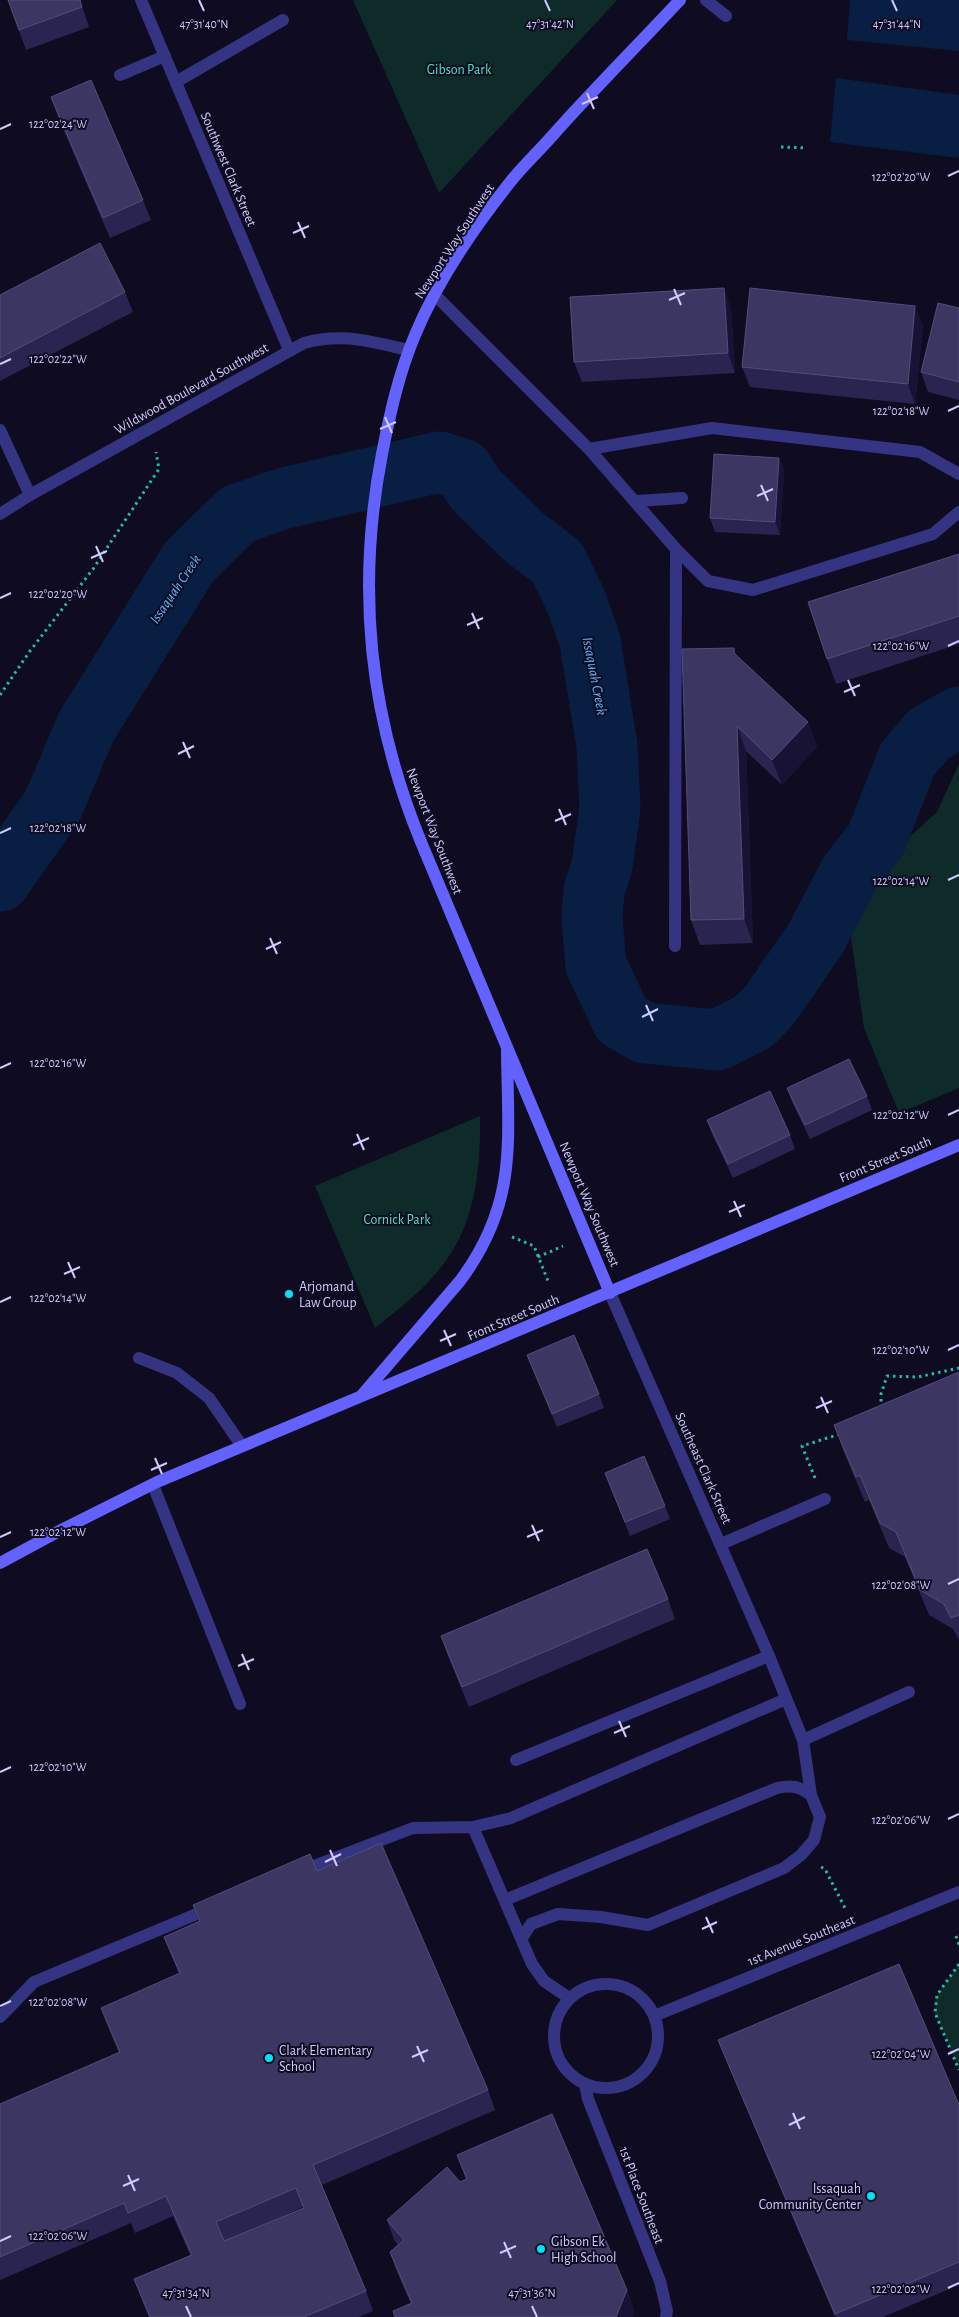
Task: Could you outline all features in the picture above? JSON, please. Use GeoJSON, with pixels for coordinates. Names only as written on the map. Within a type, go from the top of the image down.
{"type":"FeatureCollection","features":[{"type":"Feature","properties":{"kind":"main road","name":"Newport Way Southwest"},"geometry":{"type":"LineString","coordinates":[[610,1293],[407,804],[380,713],[372,666],[368,623],[368,570],[371,524],[386,431],[398,383],[409,350],[435,295],[480,224],[511,180],[680,0]]}},
{"type":"Feature","properties":{"kind":"main road"},"geometry":{"type":"LineString","coordinates":[[360,1397],[460,1281],[474,1262],[492,1228],[504,1189],[507,1167],[507,1044]]}},
{"type":"Feature","properties":{"kind":"main road","name":"Front Street South"},"geometry":{"type":"LineString","coordinates":[[0,1564],[63,1529],[153,1484],[610,1293],[959,1144]]}},
{"type":"Feature","properties":{"kind":"street","name":"Southwest Clark Street"},"geometry":{"type":"LineString","coordinates":[[141,0],[289,350]]}},
{"type":"Feature","properties":{"kind":"street"},"geometry":{"type":"LineString","coordinates":[[706,0],[726,16]]}},
{"type":"Feature","properties":{"kind":"street"},"geometry":{"type":"LineString","coordinates":[[176,82],[283,20]]}},
{"type":"Feature","properties":{"kind":"street"},"geometry":{"type":"LineString","coordinates":[[120,75],[165,56]]}},
{"type":"Feature","properties":{"kind":"street"},"geometry":{"type":"LineString","coordinates":[[435,295],[589,449],[637,501],[676,549],[708,581],[753,590],[933,534],[959,512]]}},
{"type":"Feature","properties":{"kind":"street","name":"Wildwood Boulevard Southwest"},"geometry":{"type":"LineString","coordinates":[[0,514],[30,495],[304,343],[335,337],[352,338],[409,350]]}},
{"type":"Feature","properties":{"kind":"street"},"geometry":{"type":"LineString","coordinates":[[589,449],[712,428],[920,452],[959,474]]}},
{"type":"Feature","properties":{"kind":"street"},"geometry":{"type":"LineString","coordinates":[[0,430],[30,495]]}},
{"type":"Feature","properties":{"kind":"street"},"geometry":{"type":"LineString","coordinates":[[637,501],[682,498]]}},
{"type":"Feature","properties":{"kind":"street"},"geometry":{"type":"LineString","coordinates":[[675,946],[676,549]]}},
{"type":"Feature","properties":{"kind":"street","name":"Southeast Clark Street"},"geometry":{"type":"LineString","coordinates":[[610,1293],[721,1544],[803,1740],[811,1795],[820,1817],[814,1840],[802,1855]]}},
{"type":"Feature","properties":{"kind":"street"},"geometry":{"type":"LineString","coordinates":[[139,1358],[177,1373],[209,1398],[242,1446]]}},
{"type":"Feature","properties":{"kind":"street"},"geometry":{"type":"LineString","coordinates":[[153,1484],[240,1704]]}},
{"type":"Feature","properties":{"kind":"street"},"geometry":{"type":"LineString","coordinates":[[721,1544],[824,1499]]}},
{"type":"Feature","properties":{"kind":"street"},"geometry":{"type":"LineString","coordinates":[[516,1760],[769,1656]]}},
{"type":"Feature","properties":{"kind":"street"},"geometry":{"type":"LineString","coordinates":[[803,1740],[910,1692]]}},
{"type":"Feature","properties":{"kind":"street"},"geometry":{"type":"LineString","coordinates":[[282,1879],[355,1848],[413,1828],[473,1827],[511,1818],[786,1699]]}},
{"type":"Feature","properties":{"kind":"street"},"geometry":{"type":"LineString","coordinates":[[505,1900],[777,1788],[790,1786],[802,1788],[811,1795]]}},
{"type":"Feature","properties":{"kind":"street"},"geometry":{"type":"LineString","coordinates":[[473,1827],[532,1964],[544,1981],[569,1998]]}},
{"type":"Feature","properties":{"kind":"street"},"geometry":{"type":"LineString","coordinates":[[522,1938],[531,1924],[558,1914],[601,1916],[648,1925],[784,1868],[802,1855]]}},
{"type":"Feature","properties":{"kind":"street","name":"1st Avenue Southeast"},"geometry":{"type":"LineString","coordinates":[[654,2016],[959,1892]]}},
{"type":"Feature","properties":{"kind":"street"},"geometry":{"type":"LineString","coordinates":[[0,2017],[34,1982],[227,1902]]}},
{"type":"Feature","properties":{"kind":"street"},"geometry":{"type":"LineString","coordinates":[[606,1983],[626,1987],[644,1998],[654,2016],[658,2036],[654,2056],[643,2073],[626,2084],[605,2088],[586,2084],[568,2072],[557,2056],[554,2035],[557,2015],[569,1998],[586,1987],[606,1983]]}},
{"type":"Feature","properties":{"kind":"street","name":"1st Place Southeast"},"geometry":{"type":"LineString","coordinates":[[586,2084],[588,2098],[660,2282],[667,2311],[666,2317]]}},
{"type":"Feature","properties":{"kind":"path"},"geometry":{"type":"LineString","coordinates":[[781,147],[807,148]]}},
{"type":"Feature","properties":{"kind":"path"},"geometry":{"type":"LineString","coordinates":[[0,695],[30,651],[93,569],[159,468],[151,428]]}},
{"type":"Feature","properties":{"kind":"path"},"geometry":{"type":"LineString","coordinates":[[512,1236],[534,1246],[548,1281]]}},
{"type":"Feature","properties":{"kind":"path"},"geometry":{"type":"LineString","coordinates":[[538,1257],[563,1246]]}},
{"type":"Feature","properties":{"kind":"path"},"geometry":{"type":"LineString","coordinates":[[880,1412],[881,1394],[887,1376],[918,1377],[959,1368]]}},
{"type":"Feature","properties":{"kind":"path"},"geometry":{"type":"LineString","coordinates":[[824,1499],[802,1446],[846,1433]]}},
{"type":"Feature","properties":{"kind":"path"},"geometry":{"type":"LineString","coordinates":[[802,1855],[826,1869],[846,1910]]}},
{"type":"Feature","properties":{"kind":"path"},"geometry":{"type":"LineString","coordinates":[[956,1936],[959,1945]]}},
{"type":"Feature","properties":{"kind":"path"},"geometry":{"type":"LineString","coordinates":[[959,1964],[937,1995],[935,2013],[959,2070]]}},
{"type":"Feature","properties":{"kind":"green space","name":"Gibson Park"},"geometry":{"type":"Polygon","coordinates":[[[353,0],[617,0],[439,193],[353,0]]]}},
{"type":"Feature","properties":{"kind":"green space"},"geometry":{"type":"Polygon","coordinates":[[[959,764],[959,1088],[899,1113],[864,1028],[848,916],[902,844],[937,812],[959,764]]]}},
{"type":"Feature","properties":{"kind":"green space","name":"Cornick Park"},"geometry":{"type":"Polygon","coordinates":[[[480,1116],[478,1173],[464,1229],[445,1262],[430,1280],[375,1328],[315,1186],[480,1116]]]}},
{"type":"Feature","properties":{"kind":"green space"},"geometry":{"type":"Polygon","coordinates":[[[959,1964],[959,2069],[935,2013],[937,1995],[959,1964]]]}},
{"type":"Feature","properties":{"kind":"water"},"geometry":{"type":"Polygon","coordinates":[[[850,0],[959,0],[959,51],[847,40],[850,0]]]}},
{"type":"Feature","properties":{"kind":"water"},"geometry":{"type":"Polygon","coordinates":[[[836,78],[959,95],[959,158],[830,142],[836,78]]]}},
{"type":"Feature","properties":{"kind":"building"},"geometry":{"type":"Polygon","coordinates":[[[8,0],[80,0],[82,7],[19,30],[8,0]]]}},
{"type":"Feature","properties":{"kind":"building"},"geometry":{"type":"Polygon","coordinates":[[[91,80],[143,200],[103,218],[51,97],[91,80]]]}},
{"type":"Feature","properties":{"kind":"building"},"geometry":{"type":"Polygon","coordinates":[[[100,243],[125,292],[0,358],[0,295],[100,243]]]}},
{"type":"Feature","properties":{"kind":"building"},"geometry":{"type":"Polygon","coordinates":[[[724,288],[728,353],[574,362],[570,297],[724,288]]]}},
{"type":"Feature","properties":{"kind":"building"},"geometry":{"type":"Polygon","coordinates":[[[750,288],[915,306],[908,384],[742,367],[750,288]]]}},
{"type":"Feature","properties":{"kind":"building"},"geometry":{"type":"Polygon","coordinates":[[[938,303],[959,308],[959,382],[921,372],[938,303]]]}},
{"type":"Feature","properties":{"kind":"building"},"geometry":{"type":"Polygon","coordinates":[[[714,454],[779,458],[775,522],[710,518],[714,454]]]}},
{"type":"Feature","properties":{"kind":"building"},"geometry":{"type":"Polygon","coordinates":[[[959,554],[959,616],[827,659],[808,602],[959,554]]]}},
{"type":"Feature","properties":{"kind":"building"},"geometry":{"type":"Polygon","coordinates":[[[734,648],[734,653],[808,722],[772,760],[737,726],[744,919],[691,920],[682,649],[734,648]]]}},
{"type":"Feature","properties":{"kind":"building"},"geometry":{"type":"Polygon","coordinates":[[[849,1059],[867,1096],[805,1125],[787,1088],[849,1059]]]}},
{"type":"Feature","properties":{"kind":"building"},"geometry":{"type":"Polygon","coordinates":[[[770,1091],[790,1135],[728,1164],[707,1120],[770,1091]]]}},
{"type":"Feature","properties":{"kind":"building"},"geometry":{"type":"Polygon","coordinates":[[[574,1335],[599,1394],[552,1414],[527,1355],[574,1335]]]}},
{"type":"Feature","properties":{"kind":"building"},"geometry":{"type":"Polygon","coordinates":[[[959,1372],[959,1615],[951,1618],[944,1604],[920,1590],[896,1532],[880,1523],[860,1475],[856,1477],[834,1425],[959,1372]]]}},
{"type":"Feature","properties":{"kind":"building"},"geometry":{"type":"Polygon","coordinates":[[[644,1456],[665,1506],[625,1522],[605,1473],[644,1456]]]}},
{"type":"Feature","properties":{"kind":"building"},"geometry":{"type":"Polygon","coordinates":[[[647,1549],[668,1599],[462,1687],[441,1636],[647,1549]]]}},
{"type":"Feature","properties":{"kind":"building","name":"Clark Elementary School"},"geometry":{"type":"Polygon","coordinates":[[[381,1843],[488,2090],[313,2165],[366,2291],[304,2317],[150,2317],[134,2279],[192,2255],[166,2196],[128,2213],[124,2203],[0,2257],[0,2104],[120,2052],[101,2008],[180,1973],[164,1937],[200,1921],[193,1905],[310,1854],[317,1871],[381,1843]],[[296,2188],[216,2222],[224,2241],[304,2208],[296,2188]]]}},
{"type":"Feature","properties":{"kind":"building","name":"Issaquah Community Center"},"geometry":{"type":"Polygon","coordinates":[[[899,1964],[959,2105],[959,2262],[835,2314],[718,2040],[899,1964]]]}},
{"type":"Feature","properties":{"kind":"building"},"geometry":{"type":"Polygon","coordinates":[[[552,2114],[627,2290],[616,2317],[395,2317],[393,2311],[412,2303],[390,2252],[404,2240],[387,2220],[447,2167],[460,2182],[467,2179],[457,2155],[552,2114]]]}},
{"type":"Feature","properties":{"kind":"waterway","name":"Issaquah Creek"},"geometry":{"type":"LineString","coordinates":[[0,881],[53,805],[86,727],[189,562],[238,514],[285,498],[439,462],[462,469],[476,490],[524,537],[557,562],[576,601],[590,641],[607,746],[610,808],[602,866],[594,890],[592,919],[596,965],[622,1020],[645,1033],[717,1040],[753,1022],[769,1006],[816,938],[850,873],[876,840],[907,760],[929,734],[959,717]]}},
{"type":"Feature","properties":{"kind":"place","name":"Arjomand Law Group"},"geometry":{"type":"Point","coordinates":[289,1294]}},
{"type":"Feature","properties":{"kind":"place","name":"Clark Elementary School"},"geometry":{"type":"Point","coordinates":[269,2058]}},
{"type":"Feature","properties":{"kind":"place","name":"Issaquah Community Center"},"geometry":{"type":"Point","coordinates":[871,2196]}},
{"type":"Feature","properties":{"kind":"place","name":"Gibson Ek High School"},"geometry":{"type":"Point","coordinates":[541,2249]}}]}
